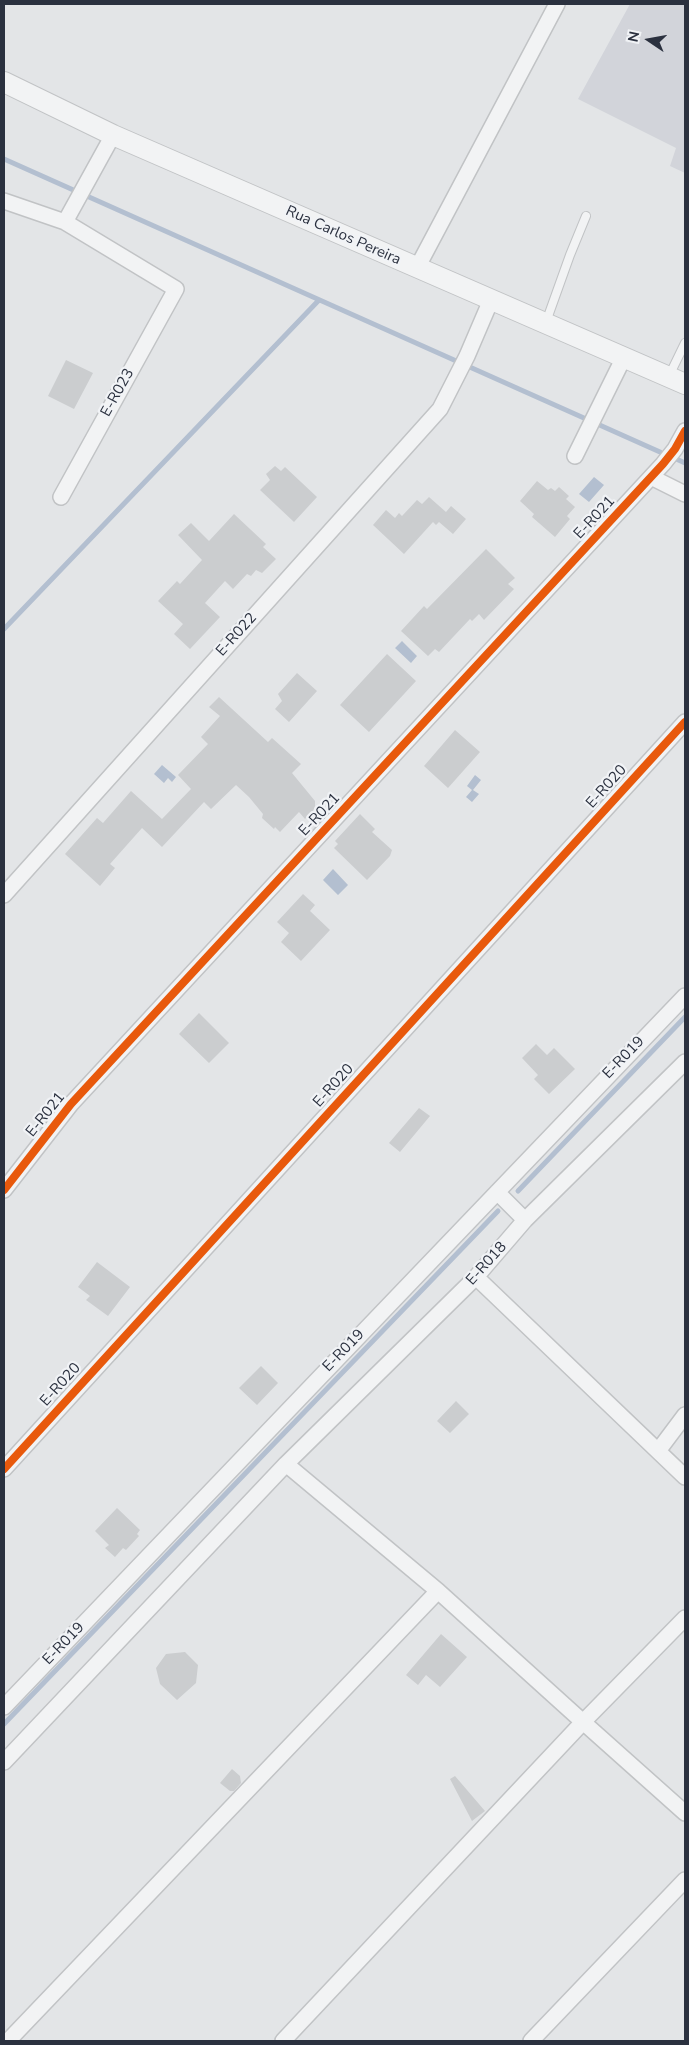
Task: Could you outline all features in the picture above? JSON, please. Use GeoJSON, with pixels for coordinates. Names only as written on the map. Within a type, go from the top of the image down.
{"type":"FeatureCollection","features":[{"type":"Feature","properties":{"kind":"street"},"geometry":{"type":"LineString","coordinates":[[417,268],[557,4]]}},
{"type":"Feature","properties":{"kind":"street","name":"Rua Carlos Pereira"},"geometry":{"type":"LineString","coordinates":[[4,82],[114,134],[677,381]]}},
{"type":"Feature","properties":{"kind":"street"},"geometry":{"type":"LineString","coordinates":[[4,201],[65,222],[114,134]]}},
{"type":"Feature","properties":{"kind":"street","name":"E-R023"},"geometry":{"type":"LineString","coordinates":[[61,497],[176,289],[65,222]]}},
{"type":"Feature","properties":{"kind":"street","name":"E-R022"},"geometry":{"type":"LineString","coordinates":[[4,895],[440,408],[491,300]]}},
{"type":"Feature","properties":{"kind":"street"},"geometry":{"type":"LineString","coordinates":[[575,456],[624,357]]}},
{"type":"Feature","properties":{"kind":"street","name":"E-R021"},"geometry":{"type":"LineString","coordinates":[[4,1190],[72,1104],[663,464],[675,450],[685,431]]}},
{"type":"Feature","properties":{"kind":"street"},"geometry":{"type":"LineString","coordinates":[[651,477],[685,494]]}},
{"type":"Feature","properties":{"kind":"street","name":"E-R020"},"geometry":{"type":"LineString","coordinates":[[4,1469],[685,722]]}},
{"type":"Feature","properties":{"kind":"street","name":"E-R019"},"geometry":{"type":"LineString","coordinates":[[4,1707],[685,996]]}},
{"type":"Feature","properties":{"kind":"street","name":"E-R018"},"geometry":{"type":"LineString","coordinates":[[4,1762],[286,1464],[476,1277],[525,1220],[685,1062]]}},
{"type":"Feature","properties":{"kind":"street"},"geometry":{"type":"LineString","coordinates":[[497,1192],[525,1220]]}},
{"type":"Feature","properties":{"kind":"street"},"geometry":{"type":"LineString","coordinates":[[476,1277],[685,1477]]}},
{"type":"Feature","properties":{"kind":"street"},"geometry":{"type":"LineString","coordinates":[[658,1451],[685,1415]]}},
{"type":"Feature","properties":{"kind":"street"},"geometry":{"type":"LineString","coordinates":[[286,1464],[438,1591],[685,1813]]}},
{"type":"Feature","properties":{"kind":"street"},"geometry":{"type":"LineString","coordinates":[[8,2041],[438,1591]]}},
{"type":"Feature","properties":{"kind":"street"},"geometry":{"type":"LineString","coordinates":[[283,2041],[584,1722],[685,1618]]}},
{"type":"Feature","properties":{"kind":"street"},"geometry":{"type":"LineString","coordinates":[[531,2041],[685,1880]]}},
{"type":"Feature","properties":{"kind":"lane"},"geometry":{"type":"LineString","coordinates":[[546,323],[586,216]]}},
{"type":"Feature","properties":{"kind":"lane"},"geometry":{"type":"LineString","coordinates":[[677,381],[685,343]]}},
{"type":"Feature","properties":{"kind":"shaded area"},"geometry":{"type":"Polygon","coordinates":[[[630,4],[685,4],[685,173],[670,166],[676,148],[578,99],[630,4]]]}},
{"type":"Feature","properties":{"kind":"water"},"geometry":{"type":"Polygon","coordinates":[[[594,477],[604,485],[589,502],[579,494],[594,477]]]}},
{"type":"Feature","properties":{"kind":"water"},"geometry":{"type":"Polygon","coordinates":[[[402,641],[417,656],[411,663],[395,648],[402,641]]]}},
{"type":"Feature","properties":{"kind":"water"},"geometry":{"type":"Polygon","coordinates":[[[162,765],[176,777],[172,782],[168,778],[164,783],[154,774],[162,765]]]}},
{"type":"Feature","properties":{"kind":"water"},"geometry":{"type":"Polygon","coordinates":[[[475,775],[481,780],[473,790],[479,794],[472,802],[466,797],[472,790],[467,786],[475,775]]]}},
{"type":"Feature","properties":{"kind":"water"},"geometry":{"type":"Polygon","coordinates":[[[333,869],[348,885],[338,895],[323,880],[333,869]]]}},
{"type":"Feature","properties":{"kind":"building"},"geometry":{"type":"Polygon","coordinates":[[[66,360],[93,373],[74,409],[48,396],[66,360]]]}},
{"type":"Feature","properties":{"kind":"building"},"geometry":{"type":"Polygon","coordinates":[[[275,466],[281,471],[285,467],[317,497],[294,522],[260,490],[270,480],[266,474],[275,466]]]}},
{"type":"Feature","properties":{"kind":"building"},"geometry":{"type":"Polygon","coordinates":[[[537,481],[548,490],[551,488],[555,491],[559,487],[569,496],[566,499],[575,507],[567,516],[570,519],[555,537],[532,517],[534,514],[520,501],[537,481]]]}},
{"type":"Feature","properties":{"kind":"building"},"geometry":{"type":"Polygon","coordinates":[[[429,497],[446,512],[451,506],[466,519],[453,534],[439,522],[436,525],[433,522],[404,554],[373,525],[386,510],[395,518],[399,513],[402,516],[417,500],[422,504],[429,497]]]}},
{"type":"Feature","properties":{"kind":"building"},"geometry":{"type":"Polygon","coordinates":[[[234,514],[266,544],[263,547],[276,559],[262,573],[256,570],[251,576],[247,574],[233,589],[225,581],[205,603],[220,617],[190,649],[174,634],[183,624],[158,601],[177,581],[180,584],[202,560],[178,535],[191,523],[209,541],[234,514]]]}},
{"type":"Feature","properties":{"kind":"building"},"geometry":{"type":"Polygon","coordinates":[[[486,549],[515,578],[508,584],[514,589],[484,620],[479,614],[472,621],[470,619],[439,652],[435,649],[428,656],[401,631],[424,606],[427,609],[486,549]]]}},
{"type":"Feature","properties":{"kind":"building"},"geometry":{"type":"Polygon","coordinates":[[[387,654],[416,681],[369,732],[340,705],[387,654]]]}},
{"type":"Feature","properties":{"kind":"building"},"geometry":{"type":"Polygon","coordinates":[[[297,673],[317,691],[289,722],[275,709],[282,701],[278,694],[297,673]]]}},
{"type":"Feature","properties":{"kind":"building"},"geometry":{"type":"Polygon","coordinates":[[[219,697],[268,742],[272,738],[301,764],[292,773],[315,801],[313,811],[305,819],[299,812],[280,832],[262,818],[263,814],[236,785],[211,809],[204,802],[162,847],[142,828],[110,864],[115,868],[100,886],[65,854],[97,818],[103,823],[131,791],[162,819],[191,789],[178,775],[208,744],[201,737],[220,716],[209,707],[219,697]]]}},
{"type":"Feature","properties":{"kind":"building"},"geometry":{"type":"Polygon","coordinates":[[[455,730],[480,752],[448,788],[424,766],[455,730]]]}},
{"type":"Feature","properties":{"kind":"building"},"geometry":{"type":"Polygon","coordinates":[[[360,814],[375,829],[372,832],[392,850],[390,856],[367,880],[334,848],[338,844],[335,841],[360,814]]]}},
{"type":"Feature","properties":{"kind":"building"},"geometry":{"type":"Polygon","coordinates":[[[303,894],[315,905],[310,911],[330,930],[301,961],[281,942],[289,933],[277,922],[303,894]]]}},
{"type":"Feature","properties":{"kind":"building"},"geometry":{"type":"Polygon","coordinates":[[[199,1013],[229,1043],[209,1063],[179,1034],[199,1013]]]}},
{"type":"Feature","properties":{"kind":"building"},"geometry":{"type":"Polygon","coordinates":[[[536,1044],[547,1055],[554,1048],[575,1069],[549,1094],[534,1079],[538,1075],[522,1058],[536,1044]]]}},
{"type":"Feature","properties":{"kind":"building"},"geometry":{"type":"Polygon","coordinates":[[[419,1108],[430,1116],[400,1152],[389,1143],[419,1108]]]}},
{"type":"Feature","properties":{"kind":"building"},"geometry":{"type":"Polygon","coordinates":[[[97,1262],[130,1287],[108,1316],[86,1300],[90,1296],[78,1287],[97,1262]]]}},
{"type":"Feature","properties":{"kind":"building"},"geometry":{"type":"Polygon","coordinates":[[[261,1366],[278,1383],[257,1405],[239,1388],[261,1366]]]}},
{"type":"Feature","properties":{"kind":"building"},"geometry":{"type":"Polygon","coordinates":[[[456,1401],[469,1414],[450,1433],[437,1421],[456,1401]]]}},
{"type":"Feature","properties":{"kind":"building"},"geometry":{"type":"Polygon","coordinates":[[[117,1508],[140,1530],[137,1534],[139,1536],[126,1550],[123,1548],[115,1557],[105,1548],[109,1545],[95,1531],[117,1508]]]}},
{"type":"Feature","properties":{"kind":"building"},"geometry":{"type":"Polygon","coordinates":[[[441,1634],[467,1657],[440,1687],[426,1675],[418,1685],[406,1675],[441,1634]]]}},
{"type":"Feature","properties":{"kind":"building"},"geometry":{"type":"Polygon","coordinates":[[[185,1652],[198,1665],[196,1683],[177,1700],[160,1684],[156,1668],[166,1654],[185,1652]]]}},
{"type":"Feature","properties":{"kind":"building"},"geometry":{"type":"Polygon","coordinates":[[[232,1769],[240,1776],[241,1783],[234,1791],[230,1791],[220,1783],[232,1769]]]}},
{"type":"Feature","properties":{"kind":"building"},"geometry":{"type":"Polygon","coordinates":[[[455,1776],[485,1811],[472,1821],[450,1779],[455,1776]]]}},
{"type":"Feature","properties":{"kind":"waterway"},"geometry":{"type":"LineString","coordinates":[[4,159],[660,452]]}},
{"type":"Feature","properties":{"kind":"waterway"},"geometry":{"type":"LineString","coordinates":[[4,629],[319,300]]}},
{"type":"Feature","properties":{"kind":"waterway"},"geometry":{"type":"LineString","coordinates":[[672,457],[685,463]]}},
{"type":"Feature","properties":{"kind":"waterway"},"geometry":{"type":"LineString","coordinates":[[518,1191],[685,1017]]}},
{"type":"Feature","properties":{"kind":"waterway"},"geometry":{"type":"LineString","coordinates":[[4,1724],[498,1211]]}},
{"type":"Feature","properties":{"kind":"cycle path"},"geometry":{"type":"LineString","coordinates":[[4,1190],[71,1104],[663,464],[675,449],[685,431]]}},
{"type":"Feature","properties":{"kind":"cycle path"},"geometry":{"type":"LineString","coordinates":[[4,1469],[685,722]]}}]}
